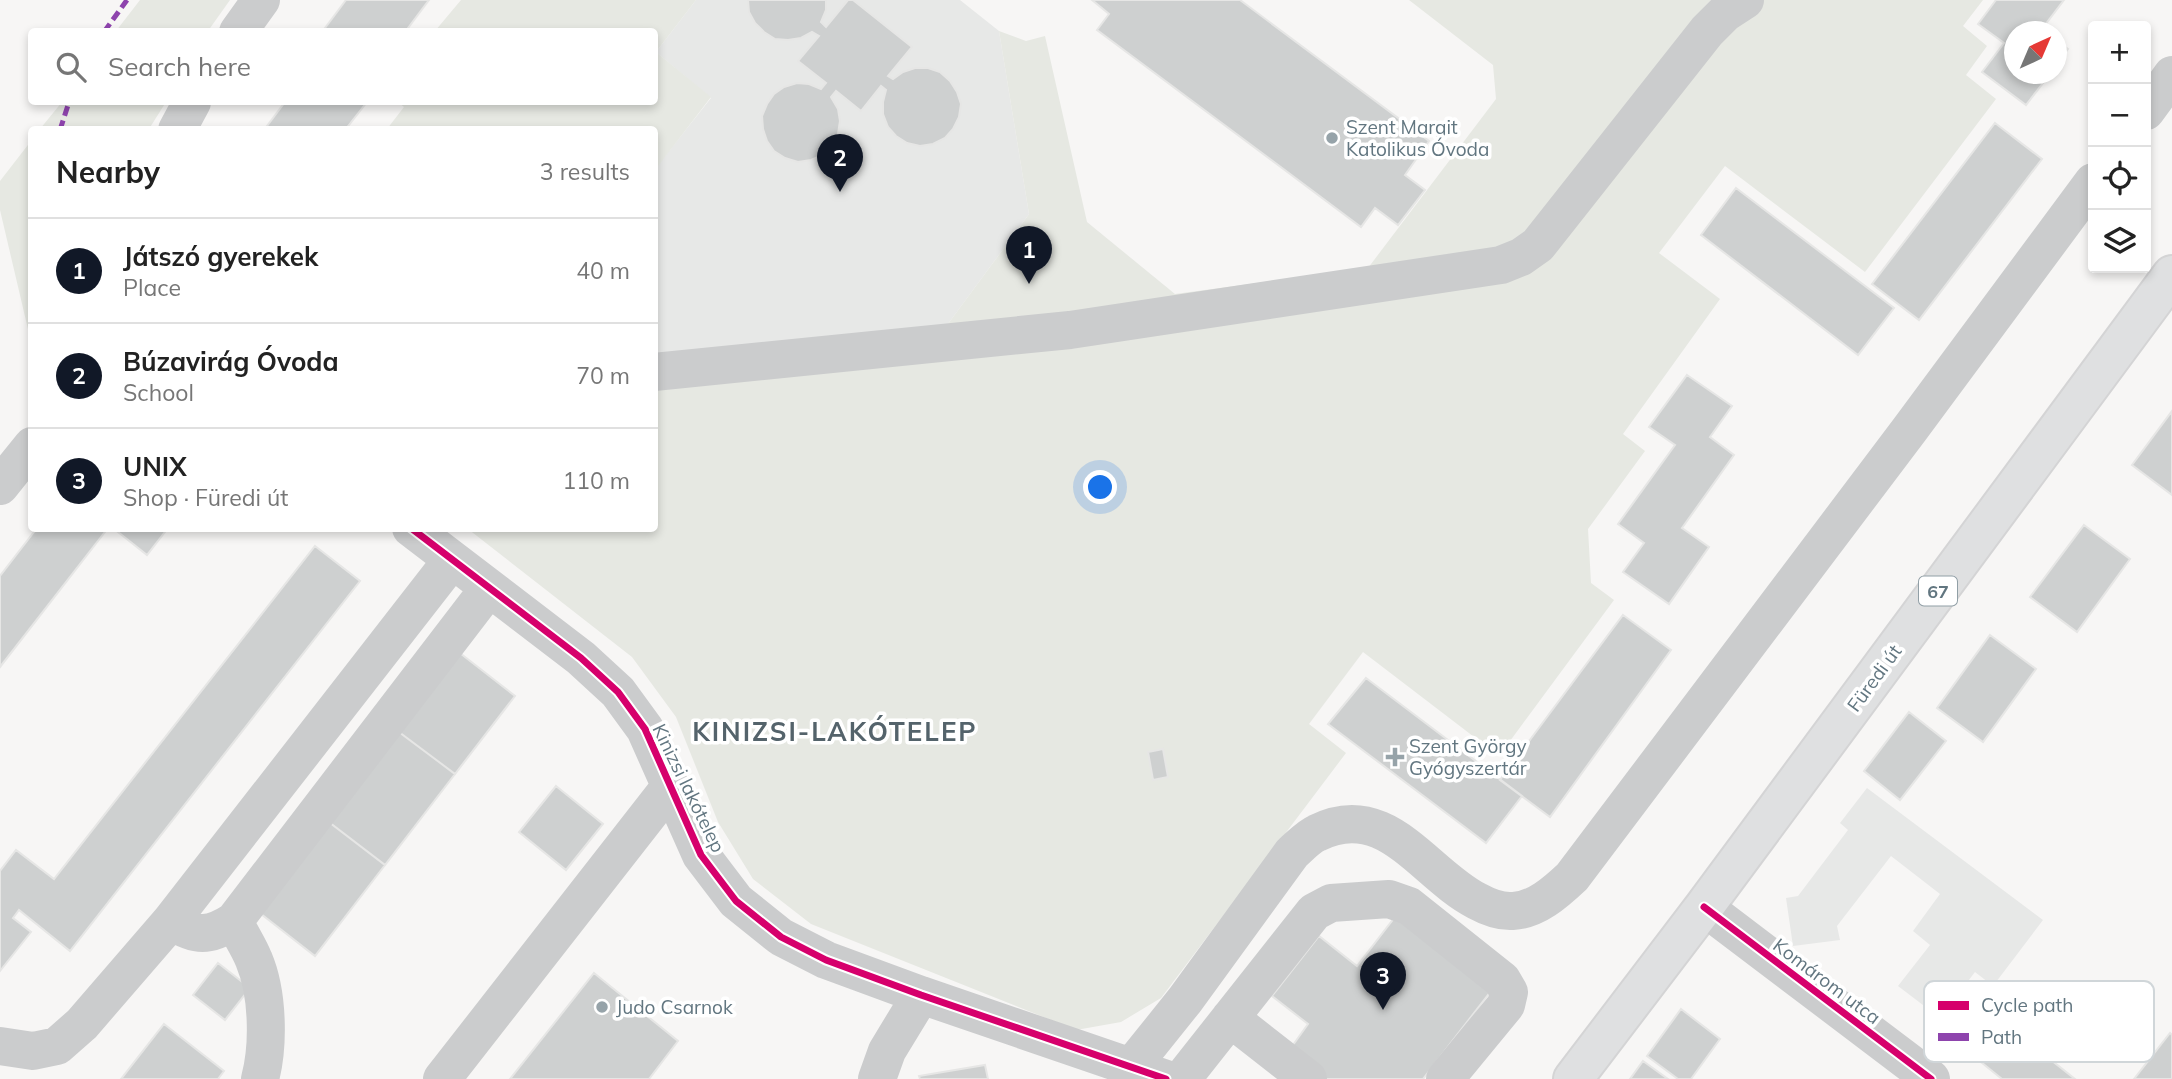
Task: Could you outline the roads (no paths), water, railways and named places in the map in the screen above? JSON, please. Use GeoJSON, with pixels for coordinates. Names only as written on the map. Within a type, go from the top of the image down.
{"type":"FeatureCollection","features":[{"type":"Feature","properties":{"kind":"main road","name":"Füredi út"},"geometry":{"type":"LineString","coordinates":[[1573,1079],[1704,907],[2172,275]]}},
{"type":"Feature","properties":{"kind":"street"},"geometry":{"type":"LineString","coordinates":[[241,28],[261,0]]}},
{"type":"Feature","properties":{"kind":"street"},"geometry":{"type":"LineString","coordinates":[[658,372],[1070,330],[1501,265],[1521,257],[1538,245],[1707,31],[1745,0]]}},
{"type":"Feature","properties":{"kind":"street"},"geometry":{"type":"LineString","coordinates":[[2151,104],[2172,75]]}},
{"type":"Feature","properties":{"kind":"street"},"geometry":{"type":"LineString","coordinates":[[179,126],[190,105]]}},
{"type":"Feature","properties":{"kind":"street"},"geometry":{"type":"LineString","coordinates":[[1149,1073],[1185,1000],[1292,853],[1314,834],[1340,824],[1371,825],[1398,839],[1465,895],[1491,908],[1513,911],[1529,906],[1552,895],[1572,877],[2088,188]]}},
{"type":"Feature","properties":{"kind":"street"},"geometry":{"type":"LineString","coordinates":[[0,486],[28,451]]}},
{"type":"Feature","properties":{"kind":"street","name":"Kinizsi lakótelep"},"geometry":{"type":"LineString","coordinates":[[417,532],[581,658],[618,692],[645,729],[701,855],[736,901],[781,937],[826,960],[1149,1073]]}},
{"type":"Feature","properties":{"kind":"street"},"geometry":{"type":"LineString","coordinates":[[0,1046],[33,1051],[57,1046],[82,1024],[171,921],[452,560]]}},
{"type":"Feature","properties":{"kind":"street"},"geometry":{"type":"LineString","coordinates":[[171,921],[191,931],[203,933],[217,932],[234,921],[489,588]]}},
{"type":"Feature","properties":{"kind":"street"},"geometry":{"type":"LineString","coordinates":[[442,1079],[670,787]]}},
{"type":"Feature","properties":{"kind":"street"},"geometry":{"type":"LineString","coordinates":[[1182,1079],[1314,912],[1331,903],[1389,899],[1409,906],[1503,980],[1509,992],[1506,1005],[1445,1079]]}},
{"type":"Feature","properties":{"kind":"street","name":"Komárom utca"},"geometry":{"type":"LineString","coordinates":[[1704,907],[1826,1000],[1871,1023],[1931,1079]]}},
{"type":"Feature","properties":{"kind":"street"},"geometry":{"type":"LineString","coordinates":[[234,921],[255,961],[265,999],[265,1061],[260,1079]]}},
{"type":"Feature","properties":{"kind":"street"},"geometry":{"type":"LineString","coordinates":[[877,1079],[887,1051],[921,995]]}},
{"type":"Feature","properties":{"kind":"street"},"geometry":{"type":"LineString","coordinates":[[1230,1018],[1308,1079]]}},
{"type":"Feature","properties":{"kind":"street"},"geometry":{"type":"LineString","coordinates":[[1871,1023],[1924,1058]]}},
{"type":"Feature","properties":{"kind":"street"},"geometry":{"type":"LineString","coordinates":[[1931,1062],[1957,1079]]}},
{"type":"Feature","properties":{"kind":"place","name":"Szent Margit Katolikus Óvoda"},"geometry":{"type":"Point","coordinates":[1332,138]}},
{"type":"Feature","properties":{"kind":"place","name":"Búzavirág Óvoda"},"geometry":{"type":"Point","coordinates":[840,192]}},
{"type":"Feature","properties":{"kind":"place","name":"Játszó gyerekek"},"geometry":{"type":"Point","coordinates":[1029,284]}},
{"type":"Feature","properties":{"kind":"place","name":"Szent György Gyógyszertár"},"geometry":{"type":"Point","coordinates":[1395,757]}},
{"type":"Feature","properties":{"kind":"place","name":"Judo Csarnok"},"geometry":{"type":"Point","coordinates":[602,1007]}},
{"type":"Feature","properties":{"kind":"place","name":"UNIX"},"geometry":{"type":"Point","coordinates":[1383,1010]}},
{"type":"Feature","properties":{"kind":"district","name":"KINIZSI-LAKÓTELEP"},"geometry":{"type":"Point","coordinates":[835,731]}}]}
